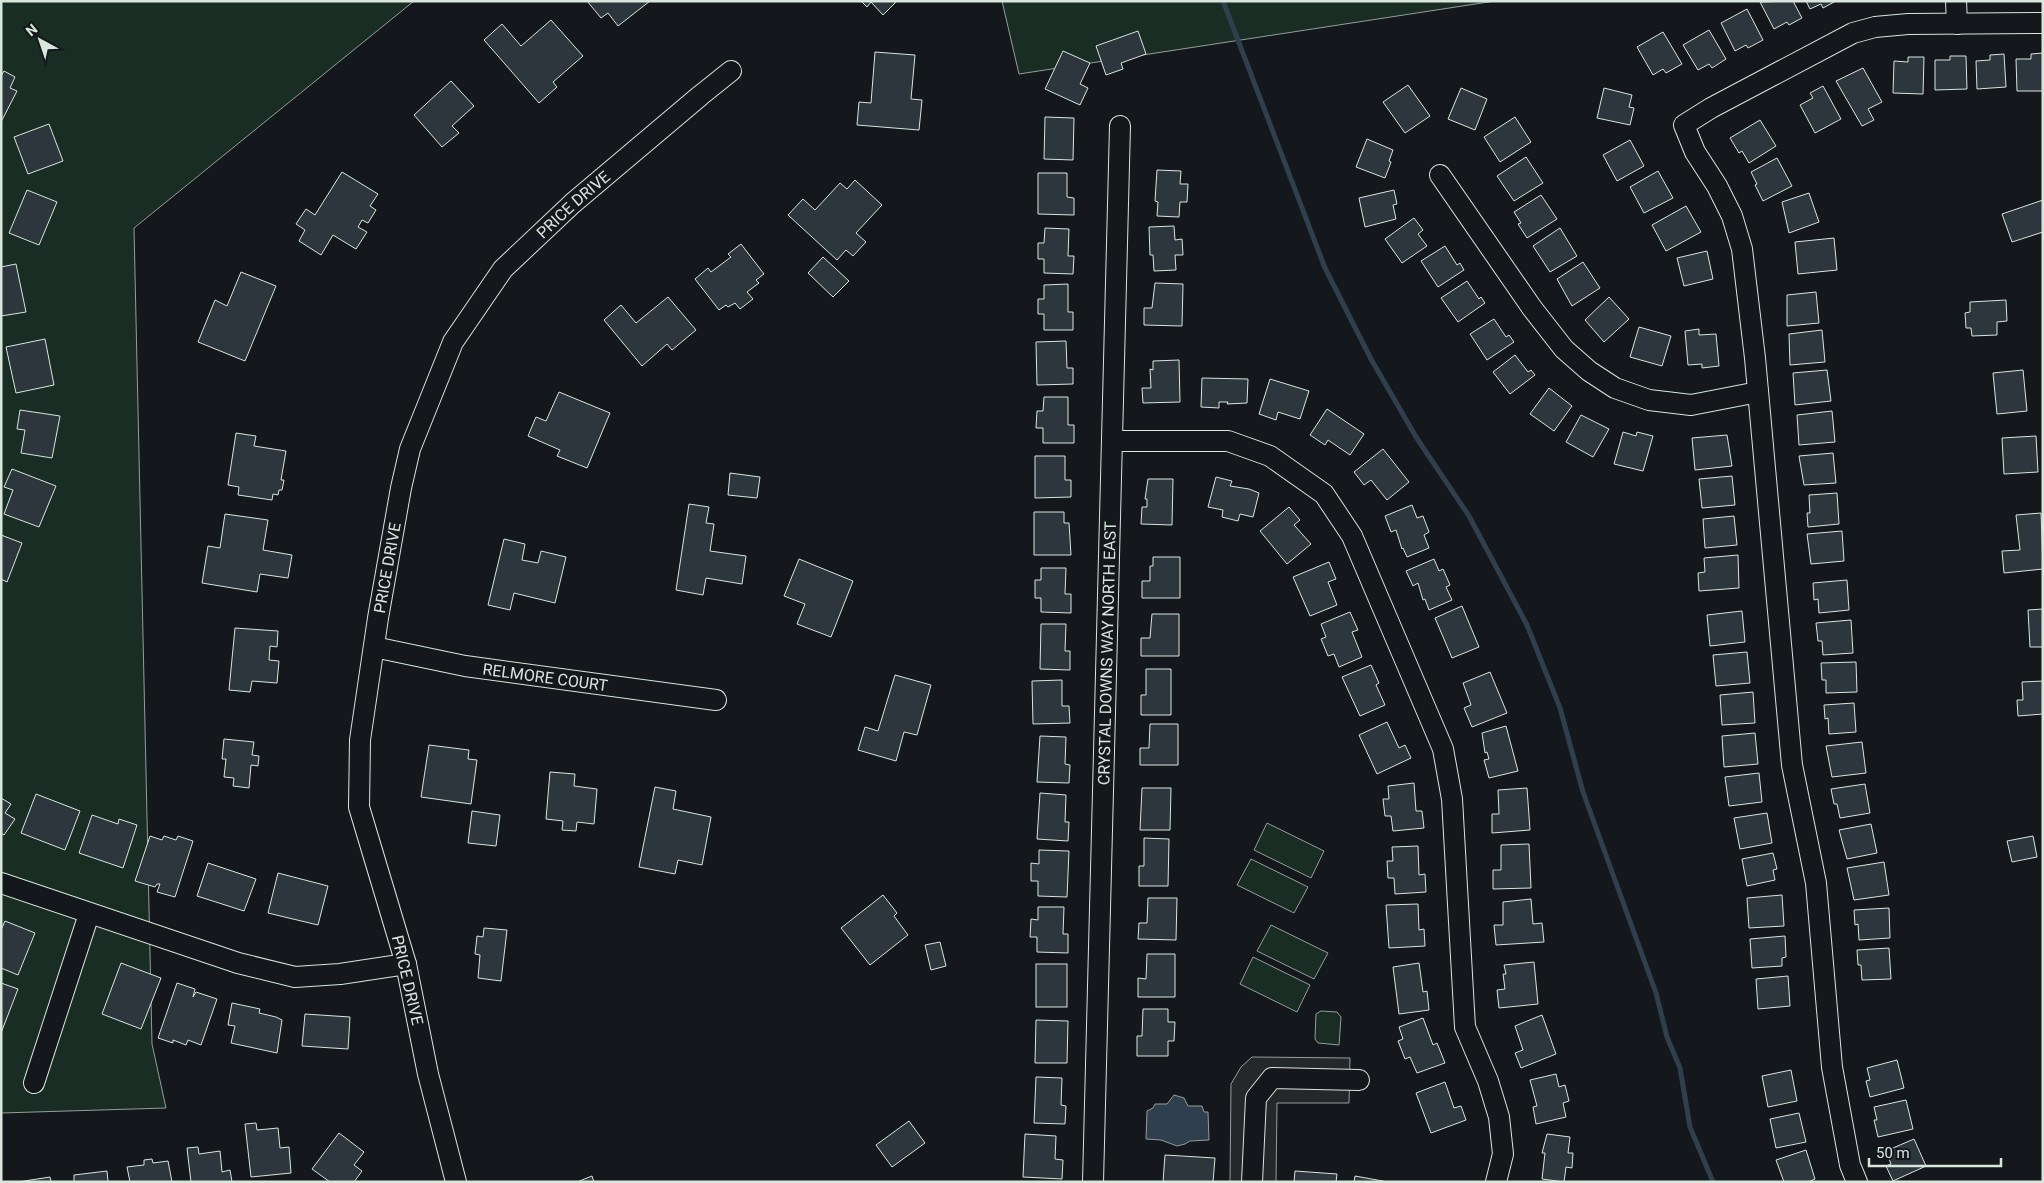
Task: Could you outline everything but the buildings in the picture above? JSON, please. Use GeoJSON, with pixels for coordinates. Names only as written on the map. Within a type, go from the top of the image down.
{"type":"FeatureCollection","features":[{"type":"Feature","properties":{"kind":"street"},"geometry":{"type":"LineString","coordinates":[[1956,1],[1957,24]]}},
{"type":"Feature","properties":{"kind":"street"},"geometry":{"type":"LineString","coordinates":[[1857,1182],[1850,1165],[1832,1066],[1816,883],[1792,765],[1758,392],[1739,240],[1732,216],[1717,186],[1695,152],[1684,125],[1711,108],[1854,33],[1876,27],[1908,24],[2043,24]]}},
{"type":"Feature","properties":{"kind":"street","name":"PRICE DRIVE"},"geometry":{"type":"LineString","coordinates":[[456,1182],[428,1074],[406,964],[359,807],[360,740],[378,618],[401,488],[410,449],[452,342],[503,270],[573,203],[700,95],[732,71]]}},
{"type":"Feature","properties":{"kind":"street","name":"CRYSTAL DOWNS WAY NORTH EAST"},"geometry":{"type":"LineString","coordinates":[[1093,1182],[1120,126]]}},
{"type":"Feature","properties":{"kind":"street"},"geometry":{"type":"LineString","coordinates":[[1440,175],[1532,308],[1564,349],[1589,372],[1615,388],[1649,400],[1691,405],[1758,392]]}},
{"type":"Feature","properties":{"kind":"street"},"geometry":{"type":"LineString","coordinates":[[1112,441],[1228,441],[1270,456],[1324,494],[1352,536],[1443,749],[1452,799],[1465,1027],[1488,1081],[1499,1117],[1503,1154],[1496,1182]]}},
{"type":"Feature","properties":{"kind":"street","name":"RELMORE COURT"},"geometry":{"type":"LineString","coordinates":[[374,647],[465,666],[716,700]]}},
{"type":"Feature","properties":{"kind":"street"},"geometry":{"type":"LineString","coordinates":[[1,883],[238,963],[295,976],[340,974],[406,964]]}},
{"type":"Feature","properties":{"kind":"street"},"geometry":{"type":"LineString","coordinates":[[34,1084],[89,914]]}},
{"type":"Feature","properties":{"kind":"street"},"geometry":{"type":"LineString","coordinates":[[1252,1182],[1256,1098],[1272,1078],[1359,1080]]}},
{"type":"Feature","properties":{"kind":"green space"},"geometry":{"type":"Polygon","coordinates":[[[1,1],[414,1],[134,228],[152,1044],[166,1108],[1,1113],[1,1]]]}},
{"type":"Feature","properties":{"kind":"green space"},"geometry":{"type":"Polygon","coordinates":[[[1002,1],[1495,1],[1019,74],[1002,1]]]}},
{"type":"Feature","properties":{"kind":"green space"},"geometry":{"type":"Polygon","coordinates":[[[1267,823],[1324,851],[1311,878],[1254,850],[1267,823]]]}},
{"type":"Feature","properties":{"kind":"green space"},"geometry":{"type":"Polygon","coordinates":[[[1251,859],[1308,887],[1294,913],[1237,885],[1251,859]]]}},
{"type":"Feature","properties":{"kind":"green space"},"geometry":{"type":"Polygon","coordinates":[[[1271,925],[1328,953],[1314,979],[1257,951],[1271,925]]]}},
{"type":"Feature","properties":{"kind":"green space"},"geometry":{"type":"Polygon","coordinates":[[[1253,957],[1310,985],[1297,1012],[1240,984],[1253,957]]]}},
{"type":"Feature","properties":{"kind":"green space"},"geometry":{"type":"Polygon","coordinates":[[[1321,1011],[1337,1012],[1341,1017],[1339,1045],[1318,1043],[1315,1039],[1316,1014],[1321,1011]]]}},
{"type":"Feature","properties":{"kind":"shaded area"},"geometry":{"type":"Polygon","coordinates":[[[1252,1057],[1350,1058],[1349,1103],[1277,1103],[1276,1182],[1230,1182],[1231,1084],[1241,1067],[1252,1057]]]}},
{"type":"Feature","properties":{"kind":"water"},"geometry":{"type":"Polygon","coordinates":[[[1174,1095],[1184,1098],[1188,1106],[1202,1106],[1204,1112],[1208,1112],[1209,1140],[1190,1141],[1177,1146],[1161,1140],[1146,1139],[1147,1111],[1153,1108],[1155,1104],[1167,1104],[1174,1095]]]}},
{"type":"Feature","properties":{"kind":"waterway"},"geometry":{"type":"LineString","coordinates":[[1223,1],[1325,268],[1371,359],[1416,437],[1469,516],[1527,625],[1560,708],[1583,792],[1656,993],[1667,1037],[1680,1068],[1690,1127],[1713,1182]]}}]}
